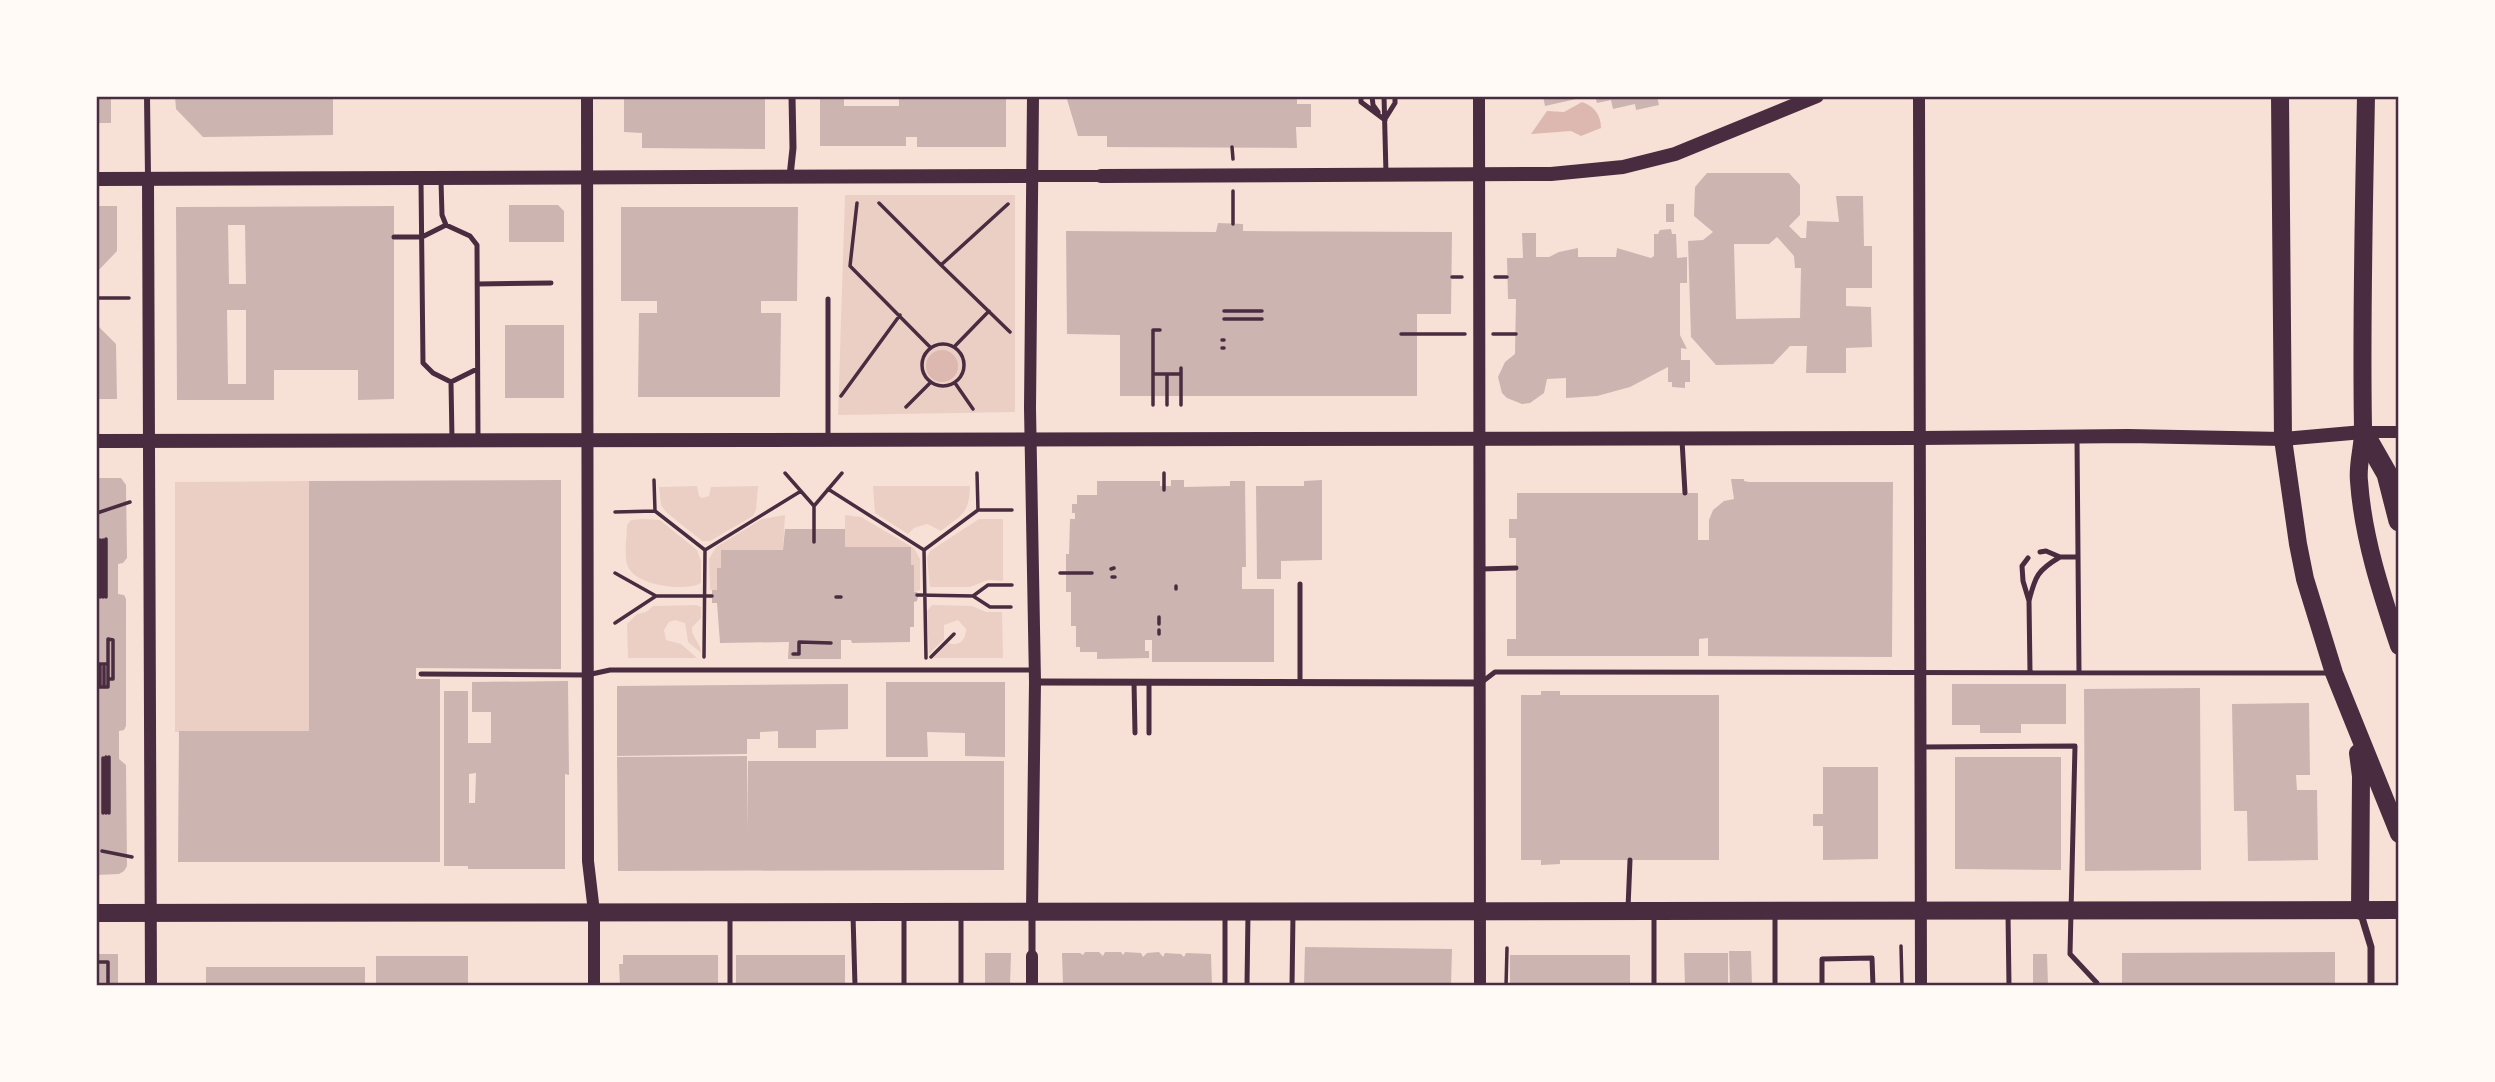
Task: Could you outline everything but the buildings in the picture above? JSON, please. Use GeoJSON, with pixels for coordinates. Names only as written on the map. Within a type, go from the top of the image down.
{"type":"FeatureCollection","features":[{"type":"Feature","properties":{"kind":"highway"},"geometry":{"type":"LineString","coordinates":[[2363,432],[2386,474],[2399,521]]}},
{"type":"Feature","properties":{"kind":"main road"},"geometry":{"type":"LineString","coordinates":[[1101,176],[1551,174],[1633,164],[1675,154],[1817,96]]}},
{"type":"Feature","properties":{"kind":"main road"},"geometry":{"type":"LineString","coordinates":[[2280,96],[2283,439],[2305,579],[2333,673],[2399,834]]}},
{"type":"Feature","properties":{"kind":"main road"},"geometry":{"type":"LineString","coordinates":[[2366,96],[2363,432],[2358,477],[2376,579],[2399,646]]}},
{"type":"Feature","properties":{"kind":"main road"},"geometry":{"type":"LineString","coordinates":[[96,179],[1032,176]]}},
{"type":"Feature","properties":{"kind":"main road"},"geometry":{"type":"LineString","coordinates":[[96,441],[2077,437],[2283,439],[2363,432]]}},
{"type":"Feature","properties":{"kind":"main road"},"geometry":{"type":"LineString","coordinates":[[2356,732],[2361,776],[2360,911]]}},
{"type":"Feature","properties":{"kind":"main road"},"geometry":{"type":"LineString","coordinates":[[96,913],[1480,909],[2399,910]]}},
{"type":"Feature","properties":{"kind":"street"},"geometry":{"type":"LineString","coordinates":[[147,96],[151,986]]}},
{"type":"Feature","properties":{"kind":"street"},"geometry":{"type":"LineString","coordinates":[[587,96],[587,674],[589,878],[594,912],[594,986]]}},
{"type":"Feature","properties":{"kind":"street"},"geometry":{"type":"LineString","coordinates":[[790,177],[793,148],[792,96]]}},
{"type":"Feature","properties":{"kind":"street"},"geometry":{"type":"LineString","coordinates":[[1032,96],[1031,439],[1035,676],[1032,986]]}},
{"type":"Feature","properties":{"kind":"street"},"geometry":{"type":"LineString","coordinates":[[1479,96],[1480,986]]}},
{"type":"Feature","properties":{"kind":"street"},"geometry":{"type":"LineString","coordinates":[[1919,96],[1921,986]]}},
{"type":"Feature","properties":{"kind":"street"},"geometry":{"type":"LineString","coordinates":[[1032,176],[1101,176]]}},
{"type":"Feature","properties":{"kind":"street"},"geometry":{"type":"LineString","coordinates":[[2363,432],[2399,432]]}},
{"type":"Feature","properties":{"kind":"street"},"geometry":{"type":"LineString","coordinates":[[1035,676],[1134,682],[1480,683]]}},
{"type":"Feature","properties":{"kind":"street"},"geometry":{"type":"LineString","coordinates":[[2360,911],[2371,947],[2371,986]]}},
{"type":"Feature","properties":{"kind":"lane"},"geometry":{"type":"LineString","coordinates":[[1361,96],[1361,102],[1385,120]]}},
{"type":"Feature","properties":{"kind":"lane"},"geometry":{"type":"LineString","coordinates":[[1373,96],[1373,105],[1385,120]]}},
{"type":"Feature","properties":{"kind":"lane"},"geometry":{"type":"LineString","coordinates":[[1384,96],[1386,175]]}},
{"type":"Feature","properties":{"kind":"lane"},"geometry":{"type":"LineString","coordinates":[[1385,120],[1395,103],[1395,96]]}},
{"type":"Feature","properties":{"kind":"lane"},"geometry":{"type":"LineString","coordinates":[[421,177],[423,363],[433,373],[451,382]]}},
{"type":"Feature","properties":{"kind":"lane"},"geometry":{"type":"LineString","coordinates":[[441,178],[442,215],[446,225],[470,236],[477,245],[478,439]]}},
{"type":"Feature","properties":{"kind":"lane"},"geometry":{"type":"LineString","coordinates":[[394,237],[422,237],[446,225]]}},
{"type":"Feature","properties":{"kind":"lane"},"geometry":{"type":"LineString","coordinates":[[477,284],[551,283]]}},
{"type":"Feature","properties":{"kind":"lane"},"geometry":{"type":"LineString","coordinates":[[828,299],[828,439]]}},
{"type":"Feature","properties":{"kind":"lane"},"geometry":{"type":"LineString","coordinates":[[451,382],[477,369]]}},
{"type":"Feature","properties":{"kind":"lane"},"geometry":{"type":"LineString","coordinates":[[451,382],[452,439]]}},
{"type":"Feature","properties":{"kind":"lane"},"geometry":{"type":"LineString","coordinates":[[2077,437],[2079,672]]}},
{"type":"Feature","properties":{"kind":"lane"},"geometry":{"type":"LineString","coordinates":[[1682,438],[1685,493]]}},
{"type":"Feature","properties":{"kind":"lane"},"geometry":{"type":"LineString","coordinates":[[2040,552],[2046,551],[2060,557],[2078,557]]}},
{"type":"Feature","properties":{"kind":"lane"},"geometry":{"type":"LineString","coordinates":[[2029,672],[2029,601],[2035,578],[2041,570],[2060,557]]}},
{"type":"Feature","properties":{"kind":"lane"},"geometry":{"type":"LineString","coordinates":[[2028,558],[2022,566],[2029,601]]}},
{"type":"Feature","properties":{"kind":"lane"},"geometry":{"type":"LineString","coordinates":[[1479,569],[1516,569]]}},
{"type":"Feature","properties":{"kind":"lane"},"geometry":{"type":"LineString","coordinates":[[1300,584],[1300,683]]}},
{"type":"Feature","properties":{"kind":"lane"},"geometry":{"type":"LineString","coordinates":[[421,674],[587,674],[611,670],[704,670],[1035,676]]}},
{"type":"Feature","properties":{"kind":"lane"},"geometry":{"type":"LineString","coordinates":[[1480,683],[1495,672],[2333,673]]}},
{"type":"Feature","properties":{"kind":"lane"},"geometry":{"type":"LineString","coordinates":[[1134,682],[1135,733]]}},
{"type":"Feature","properties":{"kind":"lane"},"geometry":{"type":"LineString","coordinates":[[1149,682],[1149,733]]}},
{"type":"Feature","properties":{"kind":"lane"},"geometry":{"type":"LineString","coordinates":[[1920,747],[2075,746],[2070,954],[2096,986]]}},
{"type":"Feature","properties":{"kind":"lane"},"geometry":{"type":"LineString","coordinates":[[1628,911],[1630,860]]}},
{"type":"Feature","properties":{"kind":"lane"},"geometry":{"type":"LineString","coordinates":[[1225,910],[1225,986]]}},
{"type":"Feature","properties":{"kind":"lane"},"geometry":{"type":"LineString","coordinates":[[1247,986],[1248,910]]}},
{"type":"Feature","properties":{"kind":"lane"},"geometry":{"type":"LineString","coordinates":[[1292,986],[1293,910]]}},
{"type":"Feature","properties":{"kind":"lane"},"geometry":{"type":"LineString","coordinates":[[730,911],[730,986]]}},
{"type":"Feature","properties":{"kind":"lane"},"geometry":{"type":"LineString","coordinates":[[853,911],[855,986]]}},
{"type":"Feature","properties":{"kind":"lane"},"geometry":{"type":"LineString","coordinates":[[904,911],[904,986]]}},
{"type":"Feature","properties":{"kind":"lane"},"geometry":{"type":"LineString","coordinates":[[961,911],[961,986]]}},
{"type":"Feature","properties":{"kind":"lane"},"geometry":{"type":"LineString","coordinates":[[1654,911],[1654,986]]}},
{"type":"Feature","properties":{"kind":"lane"},"geometry":{"type":"LineString","coordinates":[[1775,911],[1775,986]]}},
{"type":"Feature","properties":{"kind":"lane"},"geometry":{"type":"LineString","coordinates":[[2008,911],[2009,986]]}},
{"type":"Feature","properties":{"kind":"lane"},"geometry":{"type":"LineString","coordinates":[[1822,986],[1822,959],[1872,958],[1873,986]]}},
{"type":"Feature","properties":{"kind":"path"},"geometry":{"type":"LineString","coordinates":[[856,203],[850,266],[930,348]]}},
{"type":"Feature","properties":{"kind":"path"},"geometry":{"type":"LineString","coordinates":[[878,203],[1010,331]]}},
{"type":"Feature","properties":{"kind":"path"},"geometry":{"type":"LineString","coordinates":[[941,265],[1008,204]]}},
{"type":"Feature","properties":{"kind":"path"},"geometry":{"type":"LineString","coordinates":[[96,298],[129,298]]}},
{"type":"Feature","properties":{"kind":"path"},"geometry":{"type":"LineString","coordinates":[[1224,310],[1259,310]]}},
{"type":"Feature","properties":{"kind":"path"},"geometry":{"type":"LineString","coordinates":[[954,347],[989,311]]}},
{"type":"Feature","properties":{"kind":"path"},"geometry":{"type":"LineString","coordinates":[[841,396],[900,315]]}},
{"type":"Feature","properties":{"kind":"path"},"geometry":{"type":"LineString","coordinates":[[1224,319],[1262,320],[1231,320]]}},
{"type":"Feature","properties":{"kind":"path"},"geometry":{"type":"LineString","coordinates":[[1153,405],[1153,330],[1160,330]]}},
{"type":"Feature","properties":{"kind":"path"},"geometry":{"type":"LineString","coordinates":[[1401,334],[1466,334]]}},
{"type":"Feature","properties":{"kind":"path"},"geometry":{"type":"LineString","coordinates":[[1491,334],[1516,334]]}},
{"type":"Feature","properties":{"kind":"path"},"geometry":{"type":"LineString","coordinates":[[1153,337],[1160,337]]}},
{"type":"Feature","properties":{"kind":"path"},"geometry":{"type":"LineString","coordinates":[[942,344],[954,347],[960,351],[965,365],[964,372],[955,383],[943,387],[930,383],[925,378],[921,365],[926,352],[942,344]]}},
{"type":"Feature","properties":{"kind":"path"},"geometry":{"type":"LineString","coordinates":[[1153,351],[1160,350]]}},
{"type":"Feature","properties":{"kind":"path"},"geometry":{"type":"LineString","coordinates":[[1153,357],[1160,357]]}},
{"type":"Feature","properties":{"kind":"path"},"geometry":{"type":"LineString","coordinates":[[1181,368],[1181,405]]}},
{"type":"Feature","properties":{"kind":"path"},"geometry":{"type":"LineString","coordinates":[[1153,374],[1181,374]]}},
{"type":"Feature","properties":{"kind":"path"},"geometry":{"type":"LineString","coordinates":[[1167,374],[1167,405]]}},
{"type":"Feature","properties":{"kind":"path"},"geometry":{"type":"LineString","coordinates":[[906,407],[930,383]]}},
{"type":"Feature","properties":{"kind":"path"},"geometry":{"type":"LineString","coordinates":[[955,383],[973,409]]}},
{"type":"Feature","properties":{"kind":"path"},"geometry":{"type":"LineString","coordinates":[[785,473],[814,506]]}},
{"type":"Feature","properties":{"kind":"path"},"geometry":{"type":"LineString","coordinates":[[814,542],[814,506],[842,473]]}},
{"type":"Feature","properties":{"kind":"path"},"geometry":{"type":"LineString","coordinates":[[977,473],[978,510]]}},
{"type":"Feature","properties":{"kind":"path"},"geometry":{"type":"LineString","coordinates":[[1164,473],[1164,490]]}},
{"type":"Feature","properties":{"kind":"path"},"geometry":{"type":"LineString","coordinates":[[654,481],[655,511]]}},
{"type":"Feature","properties":{"kind":"path"},"geometry":{"type":"LineString","coordinates":[[828,489],[924,550]]}},
{"type":"Feature","properties":{"kind":"path"},"geometry":{"type":"LineString","coordinates":[[705,550],[801,491]]}},
{"type":"Feature","properties":{"kind":"path"},"geometry":{"type":"LineString","coordinates":[[97,513],[130,502]]}},
{"type":"Feature","properties":{"kind":"path"},"geometry":{"type":"LineString","coordinates":[[924,550],[978,510],[1012,510]]}},
{"type":"Feature","properties":{"kind":"path"},"geometry":{"type":"LineString","coordinates":[[615,512],[655,511],[705,550]]}},
{"type":"Feature","properties":{"kind":"path"},"geometry":{"type":"LineString","coordinates":[[103,539],[103,597]]}},
{"type":"Feature","properties":{"kind":"path"},"geometry":{"type":"LineString","coordinates":[[704,670],[705,550]]}},
{"type":"Feature","properties":{"kind":"path"},"geometry":{"type":"LineString","coordinates":[[924,550],[926,662],[954,634]]}},
{"type":"Feature","properties":{"kind":"path"},"geometry":{"type":"LineString","coordinates":[[615,573],[656,596],[712,596]]}},
{"type":"Feature","properties":{"kind":"path"},"geometry":{"type":"LineString","coordinates":[[1060,573],[1092,573]]}},
{"type":"Feature","properties":{"kind":"path"},"geometry":{"type":"LineString","coordinates":[[973,596],[988,585],[1012,585]]}},
{"type":"Feature","properties":{"kind":"path"},"geometry":{"type":"LineString","coordinates":[[917,595],[973,596],[990,607],[1012,607]]}},
{"type":"Feature","properties":{"kind":"path"},"geometry":{"type":"LineString","coordinates":[[615,623],[656,596]]}},
{"type":"Feature","properties":{"kind":"path"},"geometry":{"type":"LineString","coordinates":[[1159,617],[1159,624]]}},
{"type":"Feature","properties":{"kind":"path"},"geometry":{"type":"LineString","coordinates":[[96,640],[102,665],[108,679],[108,687],[96,687],[96,678],[102,665],[108,639],[113,639],[113,679],[108,679]]}},
{"type":"Feature","properties":{"kind":"path"},"geometry":{"type":"LineString","coordinates":[[793,654],[799,654],[799,642],[831,643]]}},
{"type":"Feature","properties":{"kind":"path"},"geometry":{"type":"LineString","coordinates":[[792,646],[799,646]]}},
{"type":"Feature","properties":{"kind":"path"},"geometry":{"type":"LineString","coordinates":[[102,665],[102,689]]}},
{"type":"Feature","properties":{"kind":"path"},"geometry":{"type":"LineString","coordinates":[[106,758],[106,813]]}},
{"type":"Feature","properties":{"kind":"path"},"geometry":{"type":"LineString","coordinates":[[102,850],[132,857]]}},
{"type":"Feature","properties":{"kind":"path"},"geometry":{"type":"LineString","coordinates":[[1901,946],[1902,986]]}},
{"type":"Feature","properties":{"kind":"path"},"geometry":{"type":"LineString","coordinates":[[1506,986],[1507,948]]}},
{"type":"Feature","properties":{"kind":"path"},"geometry":{"type":"LineString","coordinates":[[96,962],[108,962],[108,986]]}},
{"type":"Feature","properties":{"kind":"shaded area"},"geometry":{"type":"Polygon","coordinates":[[[1582,102],[1596,112],[1601,128],[1581,136],[1571,131],[1531,134],[1547,111],[1564,112],[1582,102]]]}},
{"type":"Feature","properties":{"kind":"shaded area"},"geometry":{"type":"Polygon","coordinates":[[[845,195],[1015,195],[1015,412],[838,415],[845,195]]]}},
{"type":"Feature","properties":{"kind":"shaded area"},"geometry":{"type":"Polygon","coordinates":[[[942,350],[954,354],[958,366],[954,378],[942,382],[930,378],[926,366],[930,354],[942,350]]]}},
{"type":"Feature","properties":{"kind":"shaded area"},"geometry":{"type":"Polygon","coordinates":[[[309,481],[309,731],[175,732],[175,482],[309,481]]]}},
{"type":"Feature","properties":{"kind":"shaded area"},"geometry":{"type":"Polygon","coordinates":[[[697,486],[702,498],[709,496],[711,487],[758,486],[756,510],[753,516],[710,541],[702,541],[666,512],[661,505],[659,487],[697,486]]]}},
{"type":"Feature","properties":{"kind":"shaded area"},"geometry":{"type":"Polygon","coordinates":[[[873,486],[970,486],[966,508],[954,521],[941,531],[927,524],[914,528],[908,534],[875,513],[873,486]]]}},
{"type":"Feature","properties":{"kind":"shaded area"},"geometry":{"type":"Polygon","coordinates":[[[785,515],[783,550],[721,550],[721,568],[717,568],[717,590],[710,590],[709,559],[716,547],[762,519],[785,515]]]}},
{"type":"Feature","properties":{"kind":"shaded area"},"geometry":{"type":"Polygon","coordinates":[[[845,515],[861,517],[914,548],[920,559],[920,590],[914,592],[914,565],[911,565],[910,547],[845,547],[845,515]]]}},
{"type":"Feature","properties":{"kind":"shaded area"},"geometry":{"type":"Polygon","coordinates":[[[979,519],[1003,519],[1003,581],[988,580],[970,587],[930,587],[927,558],[930,551],[979,519]]]}},
{"type":"Feature","properties":{"kind":"shaded area"},"geometry":{"type":"Polygon","coordinates":[[[631,520],[660,520],[697,550],[701,561],[701,583],[672,587],[649,582],[631,572],[626,560],[627,525],[631,520]]]}},
{"type":"Feature","properties":{"kind":"shaded area"},"geometry":{"type":"Polygon","coordinates":[[[932,605],[972,606],[986,612],[1002,612],[1003,658],[933,658],[948,643],[961,642],[966,629],[958,620],[944,625],[944,639],[929,654],[927,611],[932,605]]]}},
{"type":"Feature","properties":{"kind":"shaded area"},"geometry":{"type":"Polygon","coordinates":[[[653,606],[701,607],[701,618],[692,627],[701,653],[688,642],[685,623],[675,620],[669,622],[664,630],[666,640],[681,644],[697,658],[628,658],[627,624],[637,614],[646,612],[653,606]]]}}]}
